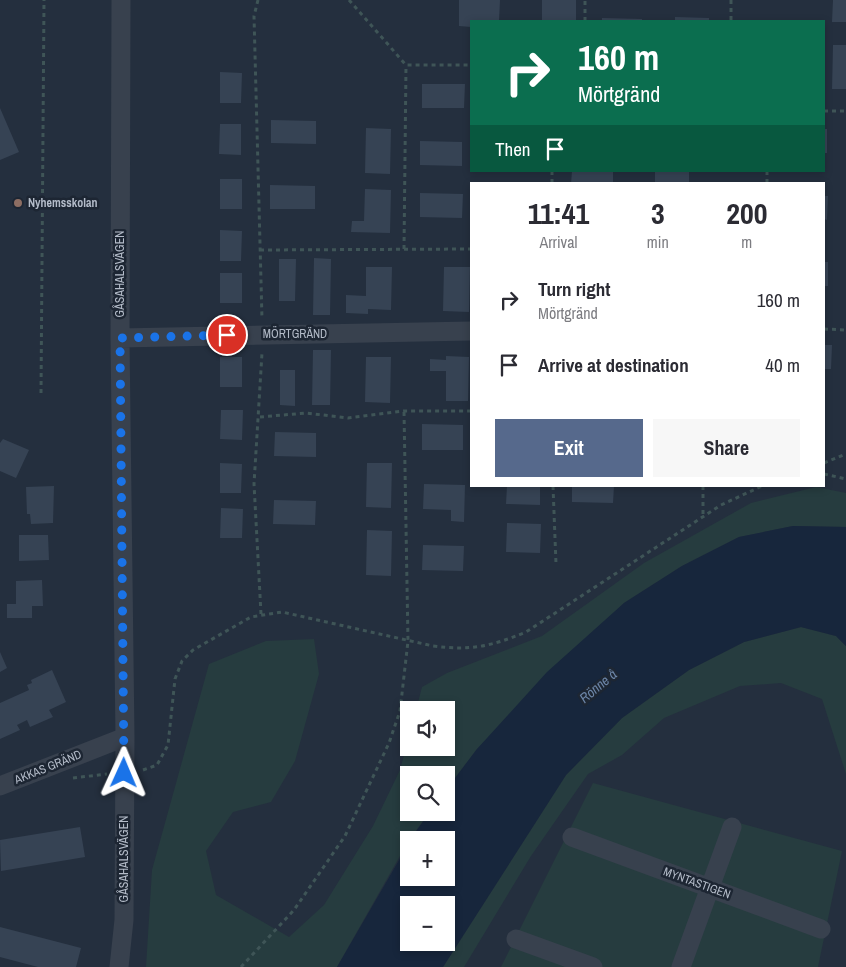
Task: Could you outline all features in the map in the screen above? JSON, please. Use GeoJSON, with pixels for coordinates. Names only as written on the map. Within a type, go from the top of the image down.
{"type":"FeatureCollection","features":[{"type":"Feature","properties":{"kind":"street","name":"GÅSAHALSVÄGEN"},"geometry":{"type":"LineString","coordinates":[[120,967],[124,920],[125,737],[120,338],[121,0]]}},
{"type":"Feature","properties":{"kind":"street","name":"MÖRTGRÄND"},"geometry":{"type":"LineString","coordinates":[[120,338],[262,334],[417,334],[470,331]]}},
{"type":"Feature","properties":{"kind":"street","name":"AKKAS GRÄND"},"geometry":{"type":"LineString","coordinates":[[0,786],[125,737]]}},
{"type":"Feature","properties":{"kind":"street"},"geometry":{"type":"LineString","coordinates":[[680,967],[732,827]]}},
{"type":"Feature","properties":{"kind":"street","name":"MYNTASTIGEN"},"geometry":{"type":"LineString","coordinates":[[572,837],[822,929]]}},
{"type":"Feature","properties":{"kind":"street"},"geometry":{"type":"LineString","coordinates":[[516,939],[593,967]]}},
{"type":"Feature","properties":{"kind":"path"},"geometry":{"type":"LineString","coordinates":[[41,393],[44,0]]}},
{"type":"Feature","properties":{"kind":"path"},"geometry":{"type":"LineString","coordinates":[[258,0],[254,16],[262,334],[260,417],[254,484],[261,614]]}},
{"type":"Feature","properties":{"kind":"path"},"geometry":{"type":"LineString","coordinates":[[349,0],[406,65],[404,249]]}},
{"type":"Feature","properties":{"kind":"path"},"geometry":{"type":"LineString","coordinates":[[585,0],[585,20]]}},
{"type":"Feature","properties":{"kind":"path"},"geometry":{"type":"LineString","coordinates":[[731,0],[731,20]]}},
{"type":"Feature","properties":{"kind":"path"},"geometry":{"type":"LineString","coordinates":[[406,65],[470,65]]}},
{"type":"Feature","properties":{"kind":"path"},"geometry":{"type":"LineString","coordinates":[[825,111],[846,111]]}},
{"type":"Feature","properties":{"kind":"path"},"geometry":{"type":"LineString","coordinates":[[260,250],[470,249]]}},
{"type":"Feature","properties":{"kind":"path"},"geometry":{"type":"LineString","coordinates":[[825,330],[846,330]]}},
{"type":"Feature","properties":{"kind":"path"},"geometry":{"type":"LineString","coordinates":[[260,417],[306,412],[348,418],[404,411],[470,411]]}},
{"type":"Feature","properties":{"kind":"path"},"geometry":{"type":"LineString","coordinates":[[241,967],[294,910],[345,836],[389,743],[400,711],[408,641],[404,411]]}},
{"type":"Feature","properties":{"kind":"path"},"geometry":{"type":"LineString","coordinates":[[825,463],[846,454]]}},
{"type":"Feature","properties":{"kind":"path"},"geometry":{"type":"LineString","coordinates":[[825,474],[846,479]]}},
{"type":"Feature","properties":{"kind":"path"},"geometry":{"type":"LineString","coordinates":[[553,487],[556,564]]}},
{"type":"Feature","properties":{"kind":"path"},"geometry":{"type":"LineString","coordinates":[[703,487],[703,516]]}},
{"type":"Feature","properties":{"kind":"path"},"geometry":{"type":"LineString","coordinates":[[69,779],[148,770],[156,765],[163,757],[170,738],[176,675],[187,655],[251,617],[276,612],[294,614],[408,641],[458,649],[492,646],[518,635],[721,505],[760,487]]}},
{"type":"Feature","properties":{"kind":"green space"},"geometry":{"type":"Polygon","coordinates":[[[816,487],[846,493],[846,527],[793,526],[739,537],[682,566],[624,603],[477,749],[455,778],[455,766],[401,766],[404,756],[455,756],[455,701],[418,701],[422,687],[447,673],[542,636],[644,563],[751,503],[816,487]]]}},
{"type":"Feature","properties":{"kind":"green space"},"geometry":{"type":"Polygon","coordinates":[[[801,627],[836,636],[846,646],[846,774],[822,699],[781,683],[740,686],[664,718],[622,755],[588,774],[531,856],[464,967],[443,967],[566,775],[622,718],[689,670],[744,642],[801,627]]]}},
{"type":"Feature","properties":{"kind":"green space"},"geometry":{"type":"Polygon","coordinates":[[[314,639],[319,674],[295,761],[271,802],[233,812],[206,851],[216,895],[289,937],[324,905],[373,826],[400,770],[400,821],[423,821],[416,831],[400,831],[400,856],[337,967],[146,967],[152,870],[209,664],[266,641],[314,639]]]}},
{"type":"Feature","properties":{"kind":"green space"},"geometry":{"type":"Polygon","coordinates":[[[593,783],[842,851],[818,967],[501,967],[593,783]]]}},
{"type":"Feature","properties":{"kind":"water","name":"Rönne å"},"geometry":{"type":"Polygon","coordinates":[[[793,526],[846,527],[846,646],[836,636],[801,627],[744,642],[689,670],[622,718],[566,775],[455,948],[455,896],[400,896],[400,951],[453,951],[443,967],[337,967],[400,858],[400,886],[455,886],[455,831],[416,831],[423,821],[455,821],[455,778],[477,749],[547,672],[624,603],[682,566],[739,537],[793,526]]]}},
{"type":"Feature","properties":{"kind":"building"},"geometry":{"type":"Polygon","coordinates":[[[459,0],[500,0],[499,20],[470,20],[470,27],[459,26],[459,0]]]}},
{"type":"Feature","properties":{"kind":"building"},"geometry":{"type":"Polygon","coordinates":[[[542,0],[576,0],[576,20],[542,20],[542,0]]]}},
{"type":"Feature","properties":{"kind":"building"},"geometry":{"type":"Polygon","coordinates":[[[833,0],[846,0],[846,22],[832,22],[833,0]]]}},
{"type":"Feature","properties":{"kind":"building"},"geometry":{"type":"Polygon","coordinates":[[[675,17],[709,18],[709,20],[675,20],[675,17]]]}},
{"type":"Feature","properties":{"kind":"building"},"geometry":{"type":"Polygon","coordinates":[[[602,18],[642,19],[642,20],[602,20],[602,18]]]}},
{"type":"Feature","properties":{"kind":"building"},"geometry":{"type":"Polygon","coordinates":[[[833,45],[846,45],[846,89],[832,89],[833,45]]]}},
{"type":"Feature","properties":{"kind":"building"},"geometry":{"type":"Polygon","coordinates":[[[220,72],[242,73],[241,103],[220,103],[220,72]]]}},
{"type":"Feature","properties":{"kind":"building"},"geometry":{"type":"Polygon","coordinates":[[[422,84],[465,84],[464,108],[422,108],[422,84]]]}},
{"type":"Feature","properties":{"kind":"building"},"geometry":{"type":"Polygon","coordinates":[[[0,108],[19,152],[0,160],[0,108]]]}},
{"type":"Feature","properties":{"kind":"building"},"geometry":{"type":"Polygon","coordinates":[[[271,120],[316,121],[316,144],[271,143],[271,120]]]}},
{"type":"Feature","properties":{"kind":"building"},"geometry":{"type":"Polygon","coordinates":[[[220,124],[241,124],[241,155],[219,154],[220,124]]]}},
{"type":"Feature","properties":{"kind":"building"},"geometry":{"type":"Polygon","coordinates":[[[366,128],[391,129],[390,174],[365,173],[366,128]]]}},
{"type":"Feature","properties":{"kind":"building"},"geometry":{"type":"Polygon","coordinates":[[[825,129],[827,129],[827,153],[825,153],[825,129]]]}},
{"type":"Feature","properties":{"kind":"building"},"geometry":{"type":"Polygon","coordinates":[[[420,141],[462,142],[462,166],[420,165],[420,141]]]}},
{"type":"Feature","properties":{"kind":"building"},"geometry":{"type":"Polygon","coordinates":[[[572,172],[613,172],[613,182],[571,182],[572,172]]]}},
{"type":"Feature","properties":{"kind":"building"},"geometry":{"type":"Polygon","coordinates":[[[655,172],[689,172],[689,182],[655,182],[655,172]]]}},
{"type":"Feature","properties":{"kind":"building"},"geometry":{"type":"Polygon","coordinates":[[[220,179],[242,179],[242,209],[220,209],[220,179]]]}},
{"type":"Feature","properties":{"kind":"building"},"geometry":{"type":"Polygon","coordinates":[[[270,185],[315,186],[315,209],[270,209],[270,185]]]}},
{"type":"Feature","properties":{"kind":"building"},"geometry":{"type":"Polygon","coordinates":[[[365,189],[391,190],[390,233],[351,232],[352,221],[364,221],[365,189]]]}},
{"type":"Feature","properties":{"kind":"building"},"geometry":{"type":"Polygon","coordinates":[[[420,193],[463,194],[462,218],[420,217],[420,193]]]}},
{"type":"Feature","properties":{"kind":"building"},"geometry":{"type":"Polygon","coordinates":[[[825,196],[828,196],[827,220],[825,219],[825,196]]]}},
{"type":"Feature","properties":{"kind":"building"},"geometry":{"type":"Polygon","coordinates":[[[220,230],[242,231],[241,261],[220,261],[220,230]]]}},
{"type":"Feature","properties":{"kind":"building"},"geometry":{"type":"Polygon","coordinates":[[[314,258],[331,259],[330,315],[313,315],[314,258]]]}},
{"type":"Feature","properties":{"kind":"building"},"geometry":{"type":"Polygon","coordinates":[[[279,259],[296,259],[295,301],[279,301],[279,259]]]}},
{"type":"Feature","properties":{"kind":"building"},"geometry":{"type":"Polygon","coordinates":[[[825,262],[828,262],[828,286],[825,286],[825,262]]]}},
{"type":"Feature","properties":{"kind":"building"},"geometry":{"type":"Polygon","coordinates":[[[366,267],[392,267],[391,310],[368,309],[368,314],[346,313],[346,295],[366,296],[366,267]]]}},
{"type":"Feature","properties":{"kind":"building"},"geometry":{"type":"Polygon","coordinates":[[[444,267],[470,267],[469,312],[443,311],[444,267]]]}},
{"type":"Feature","properties":{"kind":"building"},"geometry":{"type":"Polygon","coordinates":[[[220,273],[242,273],[242,303],[220,303],[220,273]]]}},
{"type":"Feature","properties":{"kind":"building"},"geometry":{"type":"Polygon","coordinates":[[[825,345],[832,345],[831,369],[825,369],[825,345]]]}},
{"type":"Feature","properties":{"kind":"building"},"geometry":{"type":"Polygon","coordinates":[[[313,350],[331,350],[330,405],[312,405],[313,350]]]}},
{"type":"Feature","properties":{"kind":"building"},"geometry":{"type":"Polygon","coordinates":[[[446,356],[469,357],[468,401],[446,401],[446,371],[430,371],[430,359],[446,360],[446,356]]]}},
{"type":"Feature","properties":{"kind":"building"},"geometry":{"type":"Polygon","coordinates":[[[220,357],[242,357],[242,387],[220,387],[220,357]]]}},
{"type":"Feature","properties":{"kind":"building"},"geometry":{"type":"Polygon","coordinates":[[[366,357],[391,357],[390,403],[365,402],[366,357]]]}},
{"type":"Feature","properties":{"kind":"building"},"geometry":{"type":"Polygon","coordinates":[[[280,370],[295,370],[295,406],[280,405],[280,370]]]}},
{"type":"Feature","properties":{"kind":"building"},"geometry":{"type":"Polygon","coordinates":[[[221,410],[243,410],[242,440],[220,439],[221,410]]]}},
{"type":"Feature","properties":{"kind":"building"},"geometry":{"type":"Polygon","coordinates":[[[422,424],[463,425],[463,450],[422,450],[422,424]]]}},
{"type":"Feature","properties":{"kind":"building"},"geometry":{"type":"Polygon","coordinates":[[[275,432],[316,433],[316,457],[274,456],[275,432]]]}},
{"type":"Feature","properties":{"kind":"building"},"geometry":{"type":"Polygon","coordinates":[[[3,439],[29,450],[16,478],[0,471],[0,443],[3,439]]]}},
{"type":"Feature","properties":{"kind":"building"},"geometry":{"type":"Polygon","coordinates":[[[220,463],[242,464],[241,493],[220,493],[220,463]]]}},
{"type":"Feature","properties":{"kind":"building"},"geometry":{"type":"Polygon","coordinates":[[[367,463],[392,463],[391,508],[366,507],[367,463]]]}},
{"type":"Feature","properties":{"kind":"building"},"geometry":{"type":"Polygon","coordinates":[[[424,484],[465,485],[464,522],[451,521],[451,510],[423,509],[424,484]]]}},
{"type":"Feature","properties":{"kind":"building"},"geometry":{"type":"Polygon","coordinates":[[[54,486],[53,523],[31,524],[30,514],[27,514],[26,487],[54,486]]]}},
{"type":"Feature","properties":{"kind":"building"},"geometry":{"type":"Polygon","coordinates":[[[507,487],[540,487],[540,505],[506,504],[507,487]]]}},
{"type":"Feature","properties":{"kind":"building"},"geometry":{"type":"Polygon","coordinates":[[[572,487],[614,487],[613,503],[572,502],[572,487]]]}},
{"type":"Feature","properties":{"kind":"building"},"geometry":{"type":"Polygon","coordinates":[[[274,500],[316,501],[315,525],[273,524],[274,500]]]}},
{"type":"Feature","properties":{"kind":"building"},"geometry":{"type":"Polygon","coordinates":[[[221,508],[243,509],[242,538],[220,538],[221,508]]]}},
{"type":"Feature","properties":{"kind":"building"},"geometry":{"type":"Polygon","coordinates":[[[507,523],[541,524],[540,553],[506,552],[507,523]]]}},
{"type":"Feature","properties":{"kind":"building"},"geometry":{"type":"Polygon","coordinates":[[[367,530],[392,531],[391,576],[366,575],[367,530]]]}},
{"type":"Feature","properties":{"kind":"building"},"geometry":{"type":"Polygon","coordinates":[[[19,535],[48,535],[49,560],[19,561],[19,535]]]}},
{"type":"Feature","properties":{"kind":"building"},"geometry":{"type":"Polygon","coordinates":[[[423,545],[464,546],[463,571],[422,570],[423,545]]]}},
{"type":"Feature","properties":{"kind":"building"},"geometry":{"type":"Polygon","coordinates":[[[42,580],[43,606],[32,606],[32,618],[7,618],[7,604],[16,604],[16,581],[42,580]]]}},
{"type":"Feature","properties":{"kind":"building"},"geometry":{"type":"Polygon","coordinates":[[[0,652],[7,668],[0,672],[0,652]]]}},
{"type":"Feature","properties":{"kind":"building"},"geometry":{"type":"Polygon","coordinates":[[[52,670],[66,702],[49,710],[53,717],[30,727],[27,720],[17,725],[20,730],[0,739],[0,703],[29,690],[27,685],[32,683],[31,680],[52,670]]]}},
{"type":"Feature","properties":{"kind":"building"},"geometry":{"type":"Polygon","coordinates":[[[80,827],[85,857],[1,871],[0,840],[80,827]]]}},
{"type":"Feature","properties":{"kind":"building"},"geometry":{"type":"Polygon","coordinates":[[[0,927],[81,948],[76,967],[38,967],[0,957],[0,927]]]}},
{"type":"Feature","properties":{"kind":"place","name":"Nyhemsskolan"},"geometry":{"type":"Point","coordinates":[18,203]}},
{"type":"Feature","properties":{"kind":"route"},"geometry":{"type":"LineString","coordinates":[[124,773],[120,338],[227,335]]}}]}
